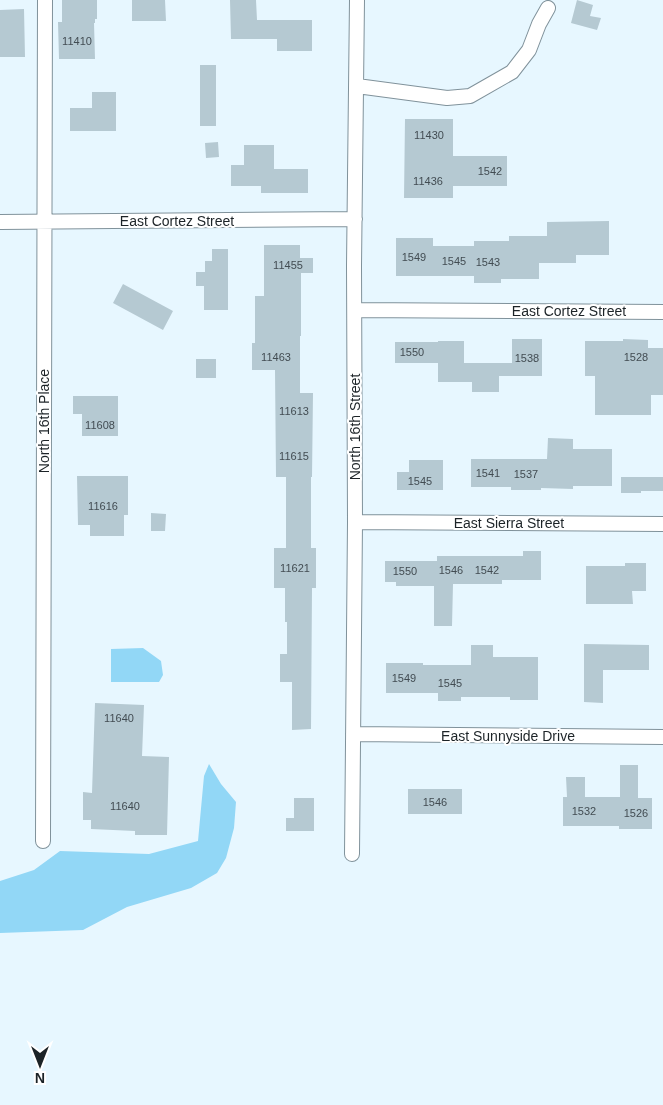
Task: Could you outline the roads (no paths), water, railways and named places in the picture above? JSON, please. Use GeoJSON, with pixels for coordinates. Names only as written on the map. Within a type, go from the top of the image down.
{"type":"FeatureCollection","features":[{"type":"Feature","properties":{"kind":"street","name":"North 16th Place"},"geometry":{"type":"LineString","coordinates":[[43,841],[45,0]]}},
{"type":"Feature","properties":{"kind":"street","name":"North 16th Street"},"geometry":{"type":"LineString","coordinates":[[352,854],[357,0]]}},
{"type":"Feature","properties":{"kind":"street"},"geometry":{"type":"LineString","coordinates":[[356,86],[446,98],[470,96],[512,72],[528,50],[548,8]]}},
{"type":"Feature","properties":{"kind":"street","name":"East Cortez Street"},"geometry":{"type":"LineString","coordinates":[[0,222],[355,219]]}},
{"type":"Feature","properties":{"kind":"street","name":"East Cortez Street"},"geometry":{"type":"LineString","coordinates":[[355,310],[663,312]]}},
{"type":"Feature","properties":{"kind":"street","name":"East Sierra Street"},"geometry":{"type":"LineString","coordinates":[[355,522],[663,524]]}},
{"type":"Feature","properties":{"kind":"street","name":"East Sunnyside Drive"},"geometry":{"type":"LineString","coordinates":[[353,734],[663,737]]}}]}
